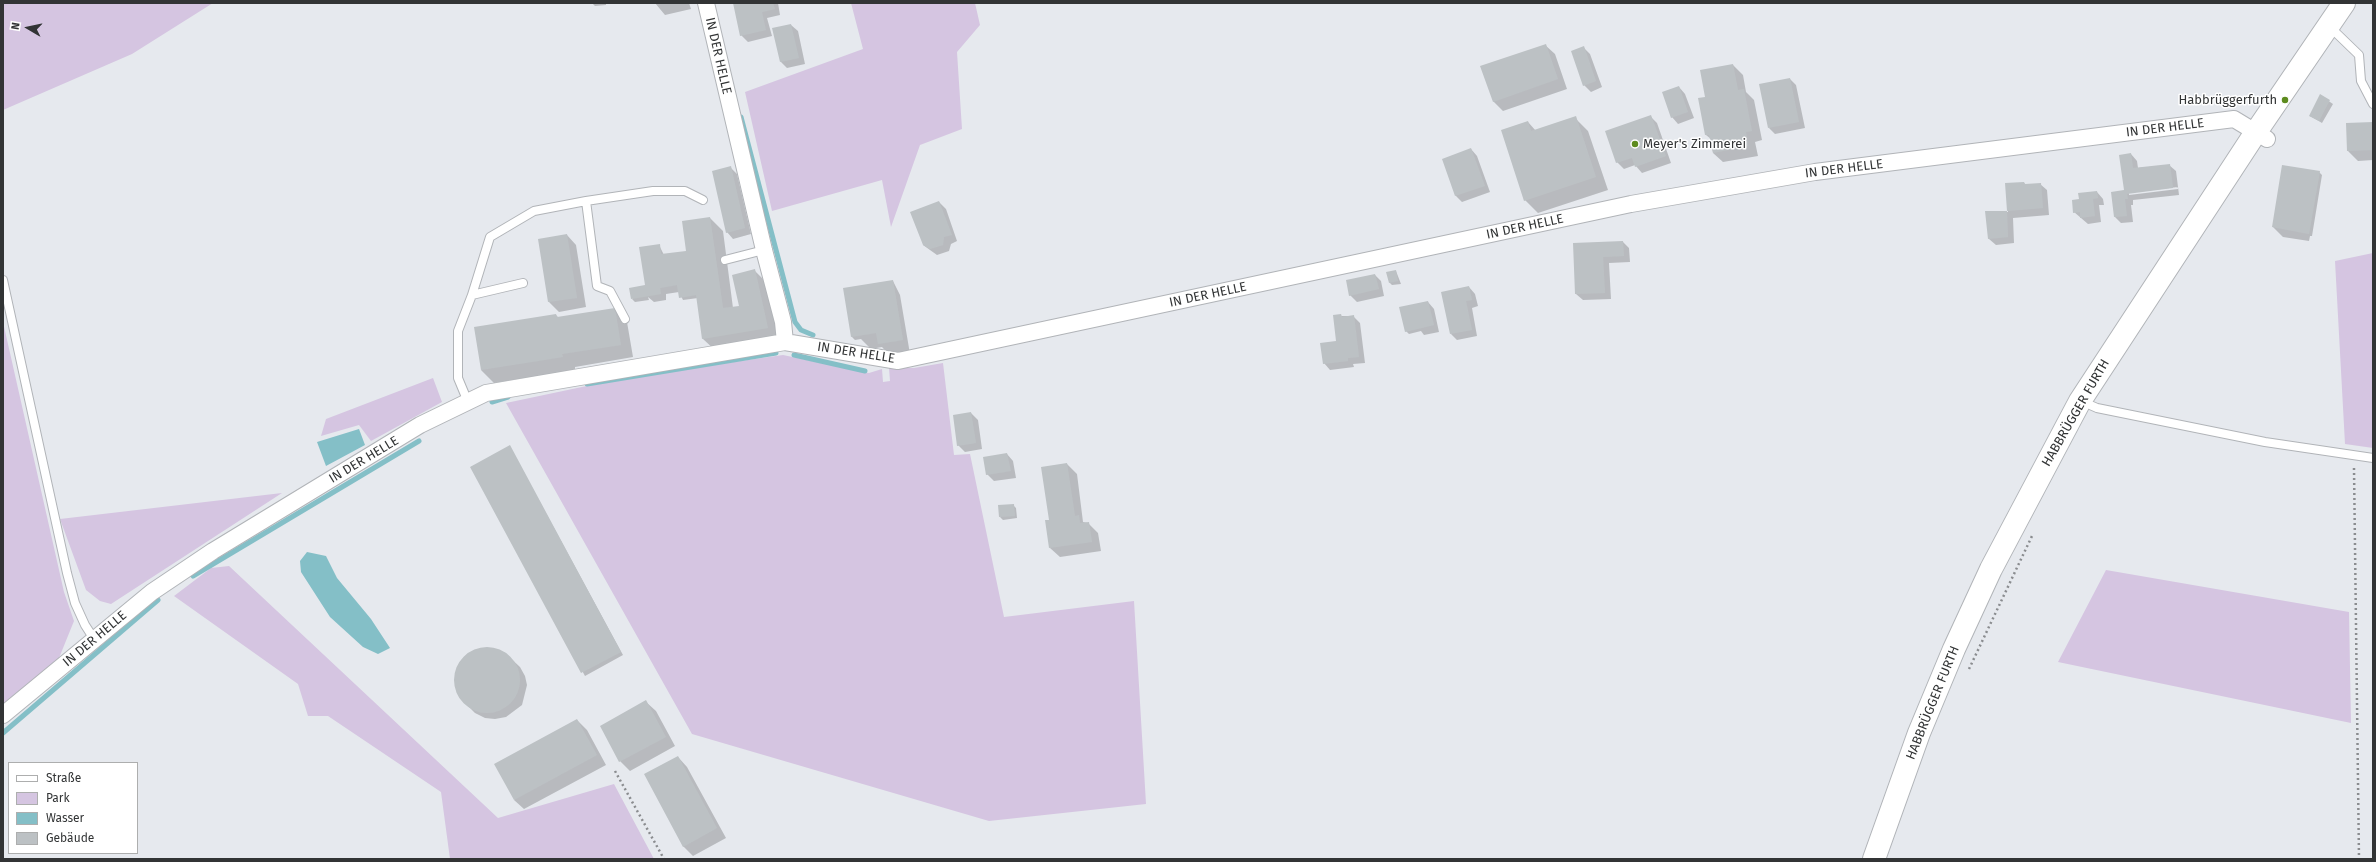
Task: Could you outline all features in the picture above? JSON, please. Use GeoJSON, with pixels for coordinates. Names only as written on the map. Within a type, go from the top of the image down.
{"type":"FeatureCollection","features":[{"type":"Feature","properties":{"kind":"street","name":"IN DER HELLE"},"geometry":{"type":"LineString","coordinates":[[706,3],[764,250],[783,322],[785,342]]}},
{"type":"Feature","properties":{"kind":"street","name":"HABBRÜGGER FURTH"},"geometry":{"type":"LineString","coordinates":[[1874,859],[1919,733],[1957,642],[1991,568],[2080,401],[2261,136],[2344,3]]}},
{"type":"Feature","properties":{"kind":"street","name":"IN DER HELLE"},"geometry":{"type":"LineString","coordinates":[[3,715],[152,592],[213,551],[420,425],[486,393],[785,342],[898,361],[1631,204],[1815,172],[2234,119],[2261,136]]}},
{"type":"Feature","properties":{"kind":"lane"},"geometry":{"type":"LineString","coordinates":[[2329,26],[2343,37],[2359,55],[2361,81],[2373,104]]}},
{"type":"Feature","properties":{"kind":"lane"},"geometry":{"type":"LineString","coordinates":[[468,402],[458,378],[458,332],[490,237],[534,210],[653,191],[685,191],[703,200]]}},
{"type":"Feature","properties":{"kind":"lane"},"geometry":{"type":"LineString","coordinates":[[586,201],[597,286],[610,291],[625,319]]}},
{"type":"Feature","properties":{"kind":"lane"},"geometry":{"type":"LineString","coordinates":[[725,260],[764,250]]}},
{"type":"Feature","properties":{"kind":"lane"},"geometry":{"type":"LineString","coordinates":[[3,280],[67,573],[75,602],[94,639]]}},
{"type":"Feature","properties":{"kind":"lane"},"geometry":{"type":"LineString","coordinates":[[472,294],[523,283]]}},
{"type":"Feature","properties":{"kind":"lane"},"geometry":{"type":"LineString","coordinates":[[2080,401],[2097,408],[2265,442],[2373,458]]}},
{"type":"Feature","properties":{"kind":"path"},"geometry":{"type":"LineString","coordinates":[[2354,455],[2359,859]]}},
{"type":"Feature","properties":{"kind":"path"},"geometry":{"type":"LineString","coordinates":[[1966,674],[2035,531]]}},
{"type":"Feature","properties":{"kind":"path"},"geometry":{"type":"LineString","coordinates":[[615,771],[664,859]]}},
{"type":"Feature","properties":{"kind":"green space"},"geometry":{"type":"Polygon","coordinates":[[[3,3],[213,3],[132,54],[3,110],[3,3]]]}},
{"type":"Feature","properties":{"kind":"green space"},"geometry":{"type":"Polygon","coordinates":[[[851,3],[975,3],[980,25],[957,52],[962,129],[920,145],[891,227],[882,180],[772,211],[745,92],[863,49],[851,3]]]}},
{"type":"Feature","properties":{"kind":"green space"},"geometry":{"type":"Polygon","coordinates":[[[2373,253],[2373,448],[2345,444],[2335,261],[2373,253]]]}},
{"type":"Feature","properties":{"kind":"green space"},"geometry":{"type":"Polygon","coordinates":[[[3,322],[64,592],[74,621],[59,658],[3,704],[3,322]]]}},
{"type":"Feature","properties":{"kind":"green space"},"geometry":{"type":"Polygon","coordinates":[[[783,355],[869,373],[882,369],[883,382],[890,381],[889,368],[914,368],[943,363],[954,455],[970,454],[1004,617],[1134,601],[1146,804],[989,821],[692,734],[506,403],[634,376],[783,355]]]}},
{"type":"Feature","properties":{"kind":"green space"},"geometry":{"type":"Polygon","coordinates":[[[433,378],[442,402],[371,441],[359,425],[321,436],[326,419],[433,378]]]}},
{"type":"Feature","properties":{"kind":"green space"},"geometry":{"type":"Polygon","coordinates":[[[282,493],[111,604],[100,601],[86,590],[60,519],[282,493]]]}},
{"type":"Feature","properties":{"kind":"green space"},"geometry":{"type":"Polygon","coordinates":[[[229,566],[498,818],[614,784],[654,859],[450,859],[441,792],[328,716],[308,716],[298,684],[174,596],[211,568],[229,566]]]}},
{"type":"Feature","properties":{"kind":"green space"},"geometry":{"type":"Polygon","coordinates":[[[2106,570],[2349,612],[2351,723],[2058,662],[2106,570]]]}},
{"type":"Feature","properties":{"kind":"water"},"geometry":{"type":"Polygon","coordinates":[[[359,429],[365,445],[326,466],[317,442],[359,429]]]}},
{"type":"Feature","properties":{"kind":"water"},"geometry":{"type":"Polygon","coordinates":[[[307,552],[326,556],[337,578],[371,619],[390,648],[378,654],[363,647],[330,617],[301,572],[300,561],[307,552]]]}},
{"type":"Feature","properties":{"kind":"building"},"geometry":{"type":"Polygon","coordinates":[[[733,3],[773,3],[775,9],[762,12],[766,30],[740,36],[733,3]]]}},
{"type":"Feature","properties":{"kind":"building"},"geometry":{"type":"Polygon","coordinates":[[[791,24],[799,58],[780,62],[772,28],[791,24]]]}},
{"type":"Feature","properties":{"kind":"building"},"geometry":{"type":"Polygon","coordinates":[[[1546,44],[1558,79],[1493,102],[1480,66],[1546,44]]]}},
{"type":"Feature","properties":{"kind":"building"},"geometry":{"type":"Polygon","coordinates":[[[1584,46],[1596,81],[1583,86],[1571,51],[1584,46]]]}},
{"type":"Feature","properties":{"kind":"building"},"geometry":{"type":"Polygon","coordinates":[[[1733,64],[1738,90],[1744,89],[1752,131],[1746,132],[1748,146],[1713,153],[1709,135],[1705,135],[1698,98],[1705,97],[1700,70],[1733,64]]]}},
{"type":"Feature","properties":{"kind":"building"},"geometry":{"type":"Polygon","coordinates":[[[1790,78],[1799,122],[1768,128],[1759,84],[1790,78]]]}},
{"type":"Feature","properties":{"kind":"building"},"geometry":{"type":"Polygon","coordinates":[[[1679,86],[1688,112],[1671,118],[1662,92],[1679,86]]]}},
{"type":"Feature","properties":{"kind":"building"},"geometry":{"type":"Polygon","coordinates":[[[2320,94],[2330,100],[2319,121],[2309,116],[2320,94]]]}},
{"type":"Feature","properties":{"kind":"building","name":"Meyer's Zimmerei"},"geometry":{"type":"Polygon","coordinates":[[[1651,115],[1666,156],[1635,167],[1632,158],[1616,163],[1605,131],[1651,115]]]}},
{"type":"Feature","properties":{"kind":"building"},"geometry":{"type":"Polygon","coordinates":[[[1576,116],[1596,177],[1524,201],[1501,130],[1528,121],[1531,131],[1576,116]]]}},
{"type":"Feature","properties":{"kind":"building"},"geometry":{"type":"Polygon","coordinates":[[[2373,122],[2373,150],[2347,151],[2346,123],[2373,122]]]}},
{"type":"Feature","properties":{"kind":"building"},"geometry":{"type":"Polygon","coordinates":[[[1471,148],[1485,186],[1455,196],[1442,159],[1471,148]]]}},
{"type":"Feature","properties":{"kind":"building"},"geometry":{"type":"Polygon","coordinates":[[[2131,153],[2133,168],[2170,164],[2173,188],[2127,194],[2128,199],[2125,199],[2127,216],[2114,217],[2111,192],[2124,190],[2119,155],[2131,153]]]}},
{"type":"Feature","properties":{"kind":"building"},"geometry":{"type":"Polygon","coordinates":[[[2282,165],[2320,171],[2309,234],[2272,227],[2282,165]]]}},
{"type":"Feature","properties":{"kind":"building"},"geometry":{"type":"Polygon","coordinates":[[[731,166],[745,228],[726,233],[712,171],[731,166]]]}},
{"type":"Feature","properties":{"kind":"building"},"geometry":{"type":"Polygon","coordinates":[[[2005,183],[2041,183],[2043,208],[2007,211],[2005,183]]]}},
{"type":"Feature","properties":{"kind":"building"},"geometry":{"type":"Polygon","coordinates":[[[2097,191],[2098,198],[2093,199],[2095,216],[2080,218],[2080,212],[2073,213],[2072,200],[2079,199],[2078,193],[2097,191]]]}},
{"type":"Feature","properties":{"kind":"building"},"geometry":{"type":"Polygon","coordinates":[[[939,201],[952,235],[944,237],[943,245],[930,249],[923,245],[910,212],[939,201]]]}},
{"type":"Feature","properties":{"kind":"building"},"geometry":{"type":"Polygon","coordinates":[[[1985,211],[2007,211],[2008,237],[1988,239],[1985,211]]]}},
{"type":"Feature","properties":{"kind":"building"},"geometry":{"type":"Polygon","coordinates":[[[710,217],[723,308],[739,306],[732,275],[755,269],[768,328],[702,339],[696,295],[679,298],[677,285],[660,288],[661,294],[631,299],[629,288],[645,285],[639,247],[660,244],[661,254],[686,251],[682,221],[710,217]]]}},
{"type":"Feature","properties":{"kind":"building"},"geometry":{"type":"Polygon","coordinates":[[[567,234],[577,298],[548,302],[538,239],[567,234]]]}},
{"type":"Feature","properties":{"kind":"building"},"geometry":{"type":"Polygon","coordinates":[[[1623,241],[1624,256],[1603,257],[1605,293],[1575,294],[1573,243],[1623,241]]]}},
{"type":"Feature","properties":{"kind":"building"},"geometry":{"type":"Polygon","coordinates":[[[1396,270],[1398,281],[1389,283],[1386,272],[1396,270]]]}},
{"type":"Feature","properties":{"kind":"building"},"geometry":{"type":"Polygon","coordinates":[[[1375,274],[1379,289],[1349,296],[1346,280],[1375,274]]]}},
{"type":"Feature","properties":{"kind":"building"},"geometry":{"type":"Polygon","coordinates":[[[893,280],[903,340],[878,344],[876,333],[851,337],[843,288],[893,280]]]}},
{"type":"Feature","properties":{"kind":"building"},"geometry":{"type":"Polygon","coordinates":[[[1469,286],[1472,300],[1466,301],[1472,330],[1450,334],[1441,292],[1469,286]]]}},
{"type":"Feature","properties":{"kind":"building"},"geometry":{"type":"Polygon","coordinates":[[[1428,301],[1434,325],[1405,332],[1399,307],[1428,301]]]}},
{"type":"Feature","properties":{"kind":"building"},"geometry":{"type":"Polygon","coordinates":[[[615,308],[621,345],[562,354],[563,357],[481,370],[474,327],[556,314],[557,317],[615,308]]]}},
{"type":"Feature","properties":{"kind":"building"},"geometry":{"type":"Polygon","coordinates":[[[1341,314],[1342,317],[1354,315],[1359,357],[1348,358],[1348,361],[1323,364],[1320,343],[1336,341],[1333,315],[1341,314]]]}},
{"type":"Feature","properties":{"kind":"building"},"geometry":{"type":"Polygon","coordinates":[[[971,412],[976,443],[957,446],[953,415],[971,412]]]}},
{"type":"Feature","properties":{"kind":"building"},"geometry":{"type":"Polygon","coordinates":[[[510,445],[621,652],[581,673],[470,467],[510,445]]]}},
{"type":"Feature","properties":{"kind":"building"},"geometry":{"type":"Polygon","coordinates":[[[1007,453],[1011,471],[986,475],[983,457],[1007,453]]]}},
{"type":"Feature","properties":{"kind":"building"},"geometry":{"type":"Polygon","coordinates":[[[1067,463],[1075,516],[1079,515],[1080,523],[1089,522],[1092,542],[1049,548],[1045,520],[1049,520],[1041,467],[1067,463]]]}},
{"type":"Feature","properties":{"kind":"building"},"geometry":{"type":"Polygon","coordinates":[[[1014,504],[1015,516],[999,517],[998,505],[1014,504]]]}},
{"type":"Feature","properties":{"kind":"building"},"geometry":{"type":"Polygon","coordinates":[[[487,647],[500,649],[515,662],[518,667],[520,680],[518,693],[505,708],[500,711],[487,713],[474,711],[459,698],[456,693],[454,680],[456,667],[469,652],[474,649],[487,647]]]}},
{"type":"Feature","properties":{"kind":"building"},"geometry":{"type":"Polygon","coordinates":[[[646,700],[666,737],[619,762],[600,726],[646,700]]]}},
{"type":"Feature","properties":{"kind":"building"},"geometry":{"type":"Polygon","coordinates":[[[577,719],[597,755],[514,800],[494,764],[577,719]]]}},
{"type":"Feature","properties":{"kind":"building"},"geometry":{"type":"Polygon","coordinates":[[[678,756],[717,828],[683,847],[644,774],[678,756]]]}},
{"type":"Feature","properties":{"kind":"waterway"},"geometry":{"type":"LineString","coordinates":[[741,117],[795,322],[801,330],[813,335]]}},
{"type":"Feature","properties":{"kind":"waterway"},"geometry":{"type":"LineString","coordinates":[[587,384],[776,353]]}},
{"type":"Feature","properties":{"kind":"waterway"},"geometry":{"type":"LineString","coordinates":[[794,355],[865,371]]}},
{"type":"Feature","properties":{"kind":"waterway"},"geometry":{"type":"LineString","coordinates":[[492,402],[508,397]]}},
{"type":"Feature","properties":{"kind":"waterway"},"geometry":{"type":"LineString","coordinates":[[193,576],[419,441]]}},
{"type":"Feature","properties":{"kind":"waterway"},"geometry":{"type":"LineString","coordinates":[[3,733],[158,600]]}},
{"type":"Feature","properties":{"kind":"place","name":"Habbrüggerfurth"},"geometry":{"type":"Point","coordinates":[2285,100]}},
{"type":"Feature","properties":{"kind":"place","name":"Meyer's Zimmerei"},"geometry":{"type":"Point","coordinates":[1635,144]}}]}
